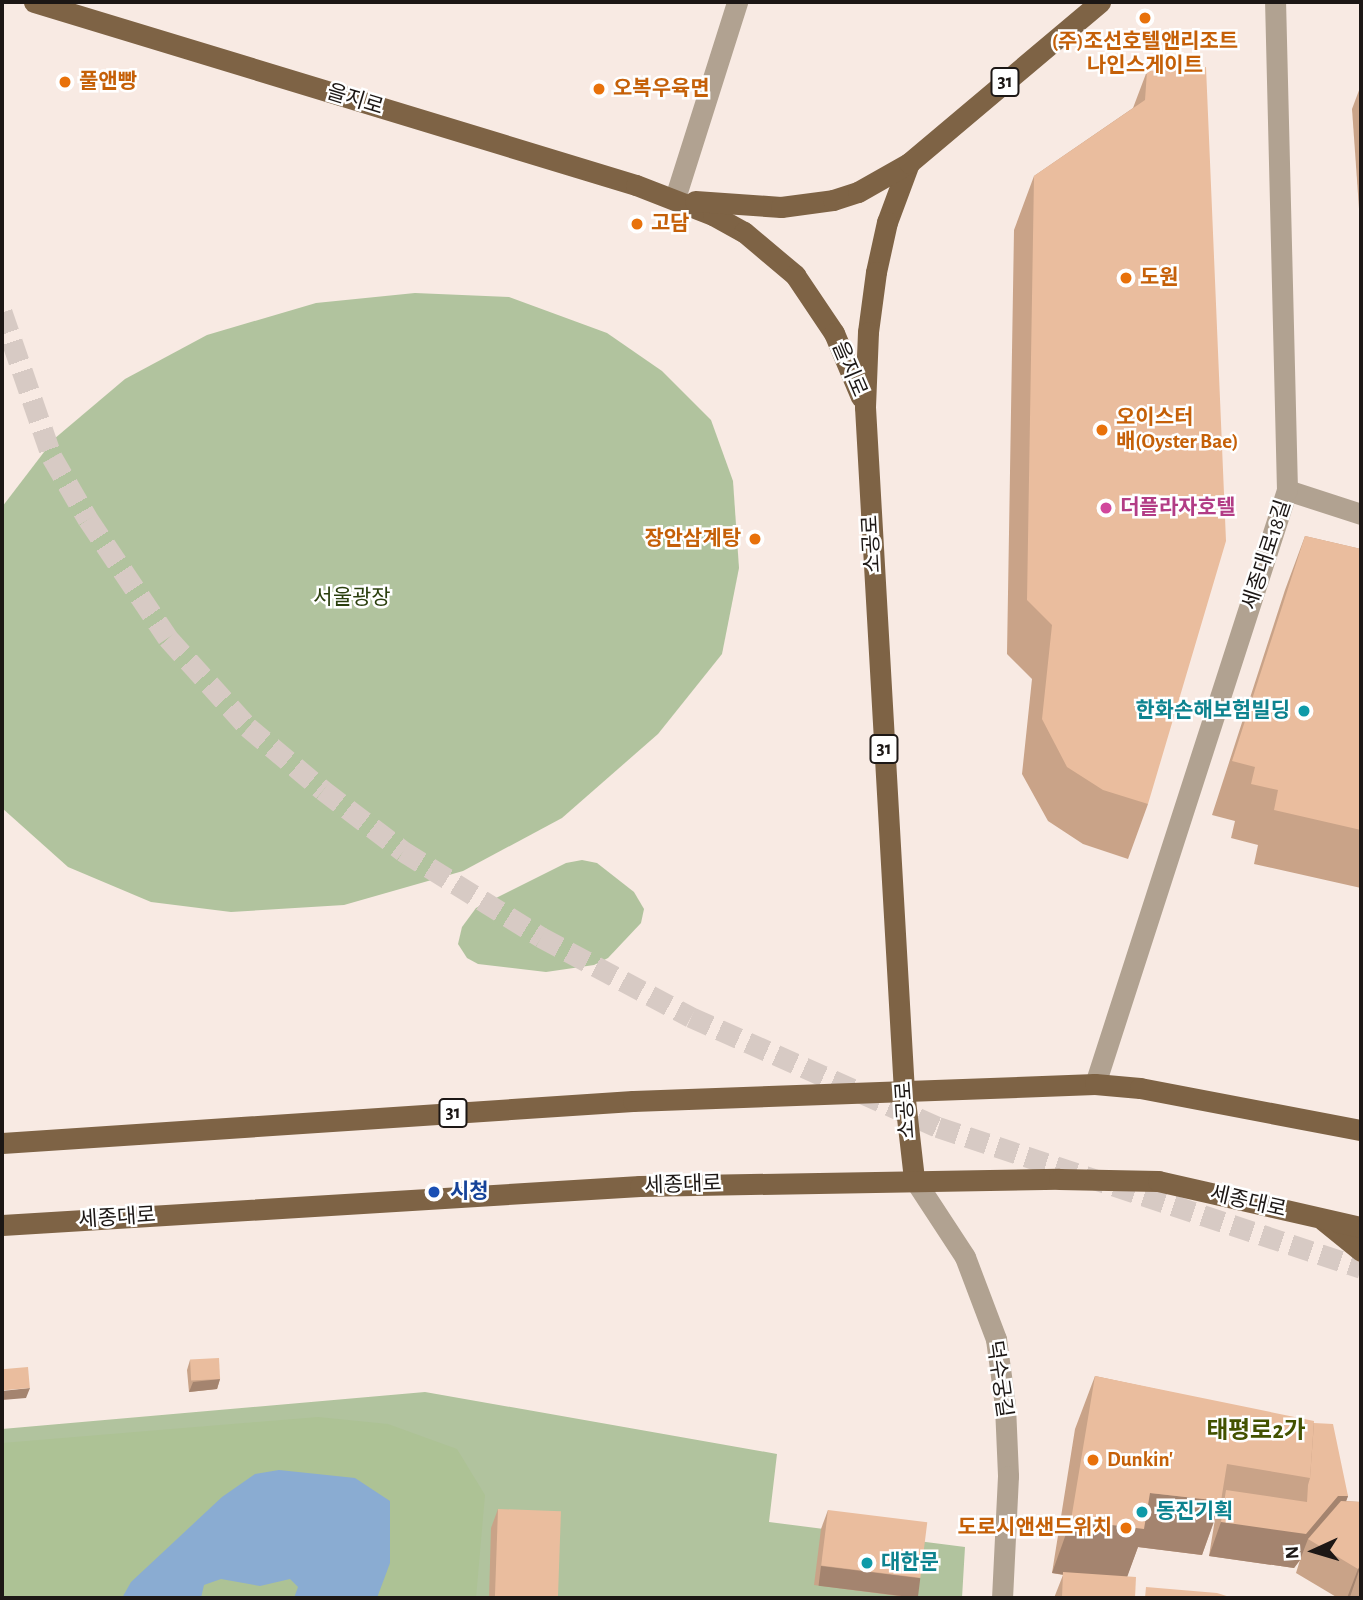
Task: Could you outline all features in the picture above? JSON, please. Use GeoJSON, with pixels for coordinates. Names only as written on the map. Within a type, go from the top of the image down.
{"type":"FeatureCollection","features":[{"type":"Feature","properties":{"kind":"main road","name":"을지로"},"geometry":{"type":"LineString","coordinates":[[34,2],[676,198],[744,232],[795,275],[834,333],[865,407]]}},
{"type":"Feature","properties":{"kind":"main road","name":"소공로"},"geometry":{"type":"LineString","coordinates":[[914,1179],[904,1091],[865,407],[869,321],[876,272],[887,222],[909,163],[1100,2]]}},
{"type":"Feature","properties":{"kind":"main road","name":"을지로"},"geometry":{"type":"LineString","coordinates":[[676,198],[771,206],[809,204],[858,192],[909,163]]}},
{"type":"Feature","properties":{"kind":"main road"},"geometry":{"type":"LineString","coordinates":[[904,1091],[1095,1084],[1140,1088],[1361,1130]]}},
{"type":"Feature","properties":{"kind":"main road","name":"31"},"geometry":{"type":"LineString","coordinates":[[2,1143],[633,1101],[904,1091]]}},
{"type":"Feature","properties":{"kind":"main road","name":"세종대로"},"geometry":{"type":"LineString","coordinates":[[2,1225],[640,1186],[914,1179],[1157,1181],[1361,1227]]}},
{"type":"Feature","properties":{"kind":"main road"},"geometry":{"type":"LineString","coordinates":[[1322,1219],[1361,1251]]}},
{"type":"Feature","properties":{"kind":"street"},"geometry":{"type":"LineString","coordinates":[[676,198],[737,2]]}},
{"type":"Feature","properties":{"kind":"street","name":"세종대로18길"},"geometry":{"type":"LineString","coordinates":[[1095,1084],[1287,490],[1275,2]]}},
{"type":"Feature","properties":{"kind":"street"},"geometry":{"type":"LineString","coordinates":[[1287,490],[1361,514]]}},
{"type":"Feature","properties":{"kind":"street","name":"덕수궁길"},"geometry":{"type":"LineString","coordinates":[[914,1179],[965,1257],[996,1339],[1006,1406],[1008,1476],[1002,1598]]}},
{"type":"Feature","properties":{"kind":"green space","name":"서울광장"},"geometry":{"type":"Polygon","coordinates":[[[415,293],[509,297],[607,333],[662,371],[711,420],[733,481],[739,568],[722,654],[658,734],[562,818],[463,871],[344,905],[231,912],[151,902],[68,867],[2,808],[2,507],[54,439],[125,379],[207,335],[316,303],[415,293]]]}},
{"type":"Feature","properties":{"kind":"green space"},"geometry":{"type":"Polygon","coordinates":[[[582,860],[597,863],[634,892],[644,909],[641,923],[608,958],[594,965],[546,972],[478,964],[467,958],[458,944],[462,927],[476,908],[566,863],[582,860]]]}},
{"type":"Feature","properties":{"kind":"green space"},"geometry":{"type":"Polygon","coordinates":[[[425,1392],[777,1454],[769,1522],[965,1547],[962,1598],[2,1598],[2,1429],[425,1392]]]}},
{"type":"Feature","properties":{"kind":"green space"},"geometry":{"type":"Polygon","coordinates":[[[318,1417],[388,1424],[457,1449],[485,1495],[476,1598],[2,1598],[2,1443],[318,1417]]]}},
{"type":"Feature","properties":{"kind":"water"},"geometry":{"type":"Polygon","coordinates":[[[279,1470],[355,1478],[390,1501],[390,1563],[377,1598],[294,1598],[298,1587],[290,1579],[260,1586],[221,1579],[204,1585],[201,1598],[122,1598],[131,1582],[222,1497],[255,1474],[279,1470]]]}},
{"type":"Feature","properties":{"kind":"building","name":"더플라자호텔"},"geometry":{"type":"Polygon","coordinates":[[[1206,67],[1226,541],[1148,804],[1103,790],[1067,767],[1042,719],[1052,625],[1027,600],[1034,176],[1145,100],[1147,71],[1206,67]]]}},
{"type":"Feature","properties":{"kind":"building","name":"한화손해보험빌딩"},"geometry":{"type":"Polygon","coordinates":[[[1305,536],[1361,549],[1361,830],[1274,810],[1278,790],[1251,784],[1255,767],[1232,761],[1305,536]]]}},
{"type":"Feature","properties":{"kind":"building"},"geometry":{"type":"Polygon","coordinates":[[[219,1358],[220,1379],[191,1380],[190,1360],[219,1358]]]}},
{"type":"Feature","properties":{"kind":"building"},"geometry":{"type":"Polygon","coordinates":[[[28,1367],[30,1388],[4,1390],[2,1369],[28,1367]]]}},
{"type":"Feature","properties":{"kind":"building"},"geometry":{"type":"Polygon","coordinates":[[[1095,1376],[1314,1421],[1310,1478],[1227,1464],[1221,1501],[1150,1493],[1144,1529],[1071,1520],[1095,1376]]]}},
{"type":"Feature","properties":{"kind":"building"},"geometry":{"type":"Polygon","coordinates":[[[1314,1423],[1333,1424],[1348,1496],[1338,1496],[1306,1534],[1221,1522],[1226,1490],[1307,1502],[1314,1423]]]}},
{"type":"Feature","properties":{"kind":"building"},"geometry":{"type":"Polygon","coordinates":[[[1341,1501],[1361,1502],[1361,1564],[1358,1569],[1308,1539],[1341,1501]]]}},
{"type":"Feature","properties":{"kind":"building"},"geometry":{"type":"Polygon","coordinates":[[[498,1509],[561,1511],[558,1598],[495,1598],[498,1509]]]}},
{"type":"Feature","properties":{"kind":"building","name":"대한문"},"geometry":{"type":"Polygon","coordinates":[[[828,1510],[927,1522],[920,1578],[821,1566],[828,1510]]]}},
{"type":"Feature","properties":{"kind":"building"},"geometry":{"type":"Polygon","coordinates":[[[1063,1572],[1136,1577],[1135,1598],[1062,1598],[1063,1572]]]}},
{"type":"Feature","properties":{"kind":"building"},"geometry":{"type":"Polygon","coordinates":[[[1146,1587],[1217,1593],[1233,1598],[1145,1598],[1146,1587]]]}},
{"type":"Feature","properties":{"kind":"tunnel"},"geometry":{"type":"LineString","coordinates":[[2,312],[52,457],[88,519],[168,638],[248,727],[323,790],[403,851],[541,937],[691,1017],[938,1127],[1361,1268]]}},
{"type":"Feature","properties":{"kind":"place","name":"(주)조선호텔앤리조트 나인스게이트"},"geometry":{"type":"Point","coordinates":[1145,18]}},
{"type":"Feature","properties":{"kind":"place","name":"풀앤빵"},"geometry":{"type":"Point","coordinates":[65,82]}},
{"type":"Feature","properties":{"kind":"place","name":"오복우육면"},"geometry":{"type":"Point","coordinates":[599,89]}},
{"type":"Feature","properties":{"kind":"place","name":"고담"},"geometry":{"type":"Point","coordinates":[637,224]}},
{"type":"Feature","properties":{"kind":"place","name":"도원"},"geometry":{"type":"Point","coordinates":[1126,278]}},
{"type":"Feature","properties":{"kind":"place","name":"오이스터 배(Oyster Bae)"},"geometry":{"type":"Point","coordinates":[1102,430]}},
{"type":"Feature","properties":{"kind":"place","name":"더플라자호텔"},"geometry":{"type":"Point","coordinates":[1106,508]}},
{"type":"Feature","properties":{"kind":"place","name":"장안삼계탕"},"geometry":{"type":"Point","coordinates":[755,539]}},
{"type":"Feature","properties":{"kind":"place","name":"한화손해보험빌딩"},"geometry":{"type":"Point","coordinates":[1304,711]}},
{"type":"Feature","properties":{"kind":"place","name":"시청"},"geometry":{"type":"Point","coordinates":[434,1192]}},
{"type":"Feature","properties":{"kind":"place","name":"Dunkin'"},"geometry":{"type":"Point","coordinates":[1093,1460]}},
{"type":"Feature","properties":{"kind":"place","name":"동진기획"},"geometry":{"type":"Point","coordinates":[1142,1512]}},
{"type":"Feature","properties":{"kind":"place","name":"도로시앤샌드위치"},"geometry":{"type":"Point","coordinates":[1126,1528]}},
{"type":"Feature","properties":{"kind":"place","name":"대한문"},"geometry":{"type":"Point","coordinates":[867,1563]}},
{"type":"Feature","properties":{"kind":"district","name":"태평로2가"},"geometry":{"type":"Point","coordinates":[1256,1432]}}]}
